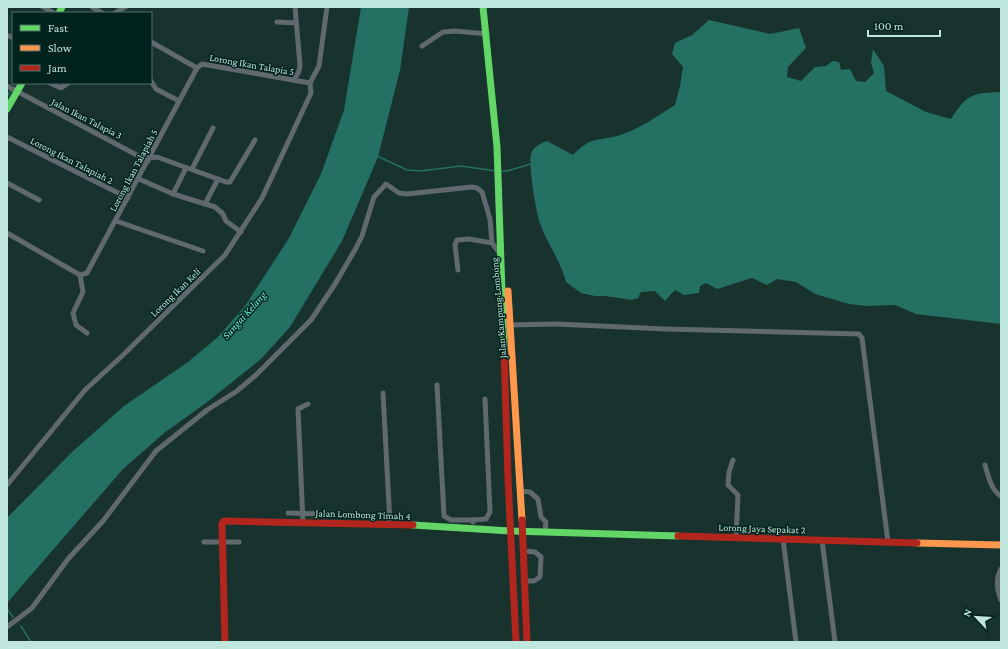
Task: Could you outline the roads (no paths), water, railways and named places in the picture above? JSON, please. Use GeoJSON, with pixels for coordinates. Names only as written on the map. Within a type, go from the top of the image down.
{"type":"FeatureCollection","features":[{"type":"Feature","properties":{"kind":"street"},"geometry":{"type":"LineString","coordinates":[[43,7],[52,12]]}},
{"type":"Feature","properties":{"kind":"street"},"geometry":{"type":"LineString","coordinates":[[294,80],[299,71],[295,7]]}},
{"type":"Feature","properties":{"kind":"street","name":"Lorong Ikan Keli"},"geometry":{"type":"LineString","coordinates":[[7,485],[85,390],[122,356],[225,255],[241,232],[262,198],[311,93],[310,83],[319,66],[327,7]]}},
{"type":"Feature","properties":{"kind":"street"},"geometry":{"type":"LineString","coordinates":[[483,7],[487,34],[497,159],[502,248]]}},
{"type":"Feature","properties":{"kind":"street"},"geometry":{"type":"LineString","coordinates":[[277,22],[296,23]]}},
{"type":"Feature","properties":{"kind":"street"},"geometry":{"type":"LineString","coordinates":[[422,46],[443,32],[455,31],[487,34]]}},
{"type":"Feature","properties":{"kind":"street","name":"Lorong Ikan Talapia 5"},"geometry":{"type":"LineString","coordinates":[[152,43],[197,68],[202,64],[310,83]]}},
{"type":"Feature","properties":{"kind":"street","name":"Lorong Ikan Talapiah 5"},"geometry":{"type":"LineString","coordinates":[[80,275],[87,273],[197,68]]}},
{"type":"Feature","properties":{"kind":"street"},"geometry":{"type":"LineString","coordinates":[[152,83],[156,89],[179,101]]}},
{"type":"Feature","properties":{"kind":"street"},"geometry":{"type":"LineString","coordinates":[[7,109],[21,84]]}},
{"type":"Feature","properties":{"kind":"street"},"geometry":{"type":"LineString","coordinates":[[52,84],[61,88],[67,84]]}},
{"type":"Feature","properties":{"kind":"street","name":"Jalan Ikan Talapia 3"},"geometry":{"type":"LineString","coordinates":[[7,86],[149,159],[157,157],[218,179]]}},
{"type":"Feature","properties":{"kind":"street"},"geometry":{"type":"LineString","coordinates":[[173,194],[213,128]]}},
{"type":"Feature","properties":{"kind":"street","name":"Lorong Ikan Talapiah 2"},"geometry":{"type":"LineString","coordinates":[[7,137],[128,198]]}},
{"type":"Feature","properties":{"kind":"street"},"geometry":{"type":"LineString","coordinates":[[205,204],[218,179],[226,182],[233,180],[255,140]]}},
{"type":"Feature","properties":{"kind":"street"},"geometry":{"type":"LineString","coordinates":[[138,179],[173,194],[215,207],[223,214],[226,221],[241,232]]}},
{"type":"Feature","properties":{"kind":"street"},"geometry":{"type":"LineString","coordinates":[[7,183],[39,200]]}},
{"type":"Feature","properties":{"kind":"street"},"geometry":{"type":"LineString","coordinates":[[7,627],[32,608],[68,559],[103,520],[156,451],[207,410],[237,391],[256,375],[311,320],[335,284],[356,248],[362,236],[374,196],[386,184],[399,194],[472,186],[478,188],[482,192],[490,219],[492,243],[502,258]]}},
{"type":"Feature","properties":{"kind":"street"},"geometry":{"type":"LineString","coordinates":[[116,221],[203,251]]}},
{"type":"Feature","properties":{"kind":"street"},"geometry":{"type":"LineString","coordinates":[[7,233],[80,275],[83,292],[73,312],[76,324],[87,333]]}},
{"type":"Feature","properties":{"kind":"street"},"geometry":{"type":"LineString","coordinates":[[458,270],[455,245],[457,240],[468,239],[492,243]]}},
{"type":"Feature","properties":{"kind":"street","name":"Jalan Kampung Lombong"},"geometry":{"type":"LineString","coordinates":[[502,248],[524,551],[527,642]]}},
{"type":"Feature","properties":{"kind":"street","name":"Jalan Kampung Lombong"},"geometry":{"type":"LineString","coordinates":[[502,248],[506,264],[506,440],[516,642]]}},
{"type":"Feature","properties":{"kind":"street"},"geometry":{"type":"LineString","coordinates":[[507,325],[556,324],[665,329],[859,334],[862,338],[888,542]]}},
{"type":"Feature","properties":{"kind":"street"},"geometry":{"type":"LineString","coordinates":[[438,385],[444,516],[451,520],[486,519],[490,512],[485,399]]}},
{"type":"Feature","properties":{"kind":"street"},"geometry":{"type":"LineString","coordinates":[[383,393],[390,524]]}},
{"type":"Feature","properties":{"kind":"street"},"geometry":{"type":"LineString","coordinates":[[303,523],[298,409],[308,404]]}},
{"type":"Feature","properties":{"kind":"street"},"geometry":{"type":"LineString","coordinates":[[734,460],[729,472],[728,485],[738,495],[736,537]]}},
{"type":"Feature","properties":{"kind":"street"},"geometry":{"type":"LineString","coordinates":[[985,464],[996,493],[1001,496]]}},
{"type":"Feature","properties":{"kind":"street"},"geometry":{"type":"LineString","coordinates":[[520,491],[530,492],[538,498],[542,517],[546,522],[545,532]]}},
{"type":"Feature","properties":{"kind":"street"},"geometry":{"type":"LineString","coordinates":[[288,513],[320,514]]}},
{"type":"Feature","properties":{"kind":"street"},"geometry":{"type":"LineString","coordinates":[[472,529],[473,520]]}},
{"type":"Feature","properties":{"kind":"street","name":"Jalan Lombong Timah 4"},"geometry":{"type":"LineString","coordinates":[[221,542],[222,524],[224,521],[390,524],[522,531]]}},
{"type":"Feature","properties":{"kind":"street","name":"Lorong Jaya Sepakat 2"},"geometry":{"type":"LineString","coordinates":[[522,531],[1001,545]]}},
{"type":"Feature","properties":{"kind":"street"},"geometry":{"type":"LineString","coordinates":[[782,539],[796,642]]}},
{"type":"Feature","properties":{"kind":"street"},"geometry":{"type":"LineString","coordinates":[[822,540],[835,642]]}},
{"type":"Feature","properties":{"kind":"street"},"geometry":{"type":"LineString","coordinates":[[204,542],[239,542]]}},
{"type":"Feature","properties":{"kind":"street"},"geometry":{"type":"LineString","coordinates":[[221,542],[225,642]]}},
{"type":"Feature","properties":{"kind":"street"},"geometry":{"type":"LineString","coordinates":[[524,551],[535,552],[540,558],[540,577],[534,581],[525,581]]}},
{"type":"Feature","properties":{"kind":"street"},"geometry":{"type":"LineString","coordinates":[[1000,600],[998,592],[998,575],[1001,569]]}},
{"type":"Feature","properties":{"kind":"water","name":"Sungai Kelang"},"geometry":{"type":"Polygon","coordinates":[[[361,7],[409,7],[400,70],[378,157],[342,241],[290,327],[261,359],[206,403],[164,433],[123,469],[7,603],[7,518],[72,452],[124,406],[188,362],[218,337],[245,306],[289,238],[321,174],[344,110],[361,7]]]}},
{"type":"Feature","properties":{"kind":"water"},"geometry":{"type":"Polygon","coordinates":[[[709,20],[770,34],[799,28],[806,48],[788,67],[787,77],[801,81],[815,67],[826,66],[833,61],[839,62],[841,70],[850,69],[856,81],[865,82],[874,73],[871,63],[873,49],[884,66],[886,91],[926,112],[951,119],[961,105],[970,97],[982,93],[1001,92],[1001,324],[916,314],[895,305],[866,306],[849,304],[815,294],[796,282],[777,279],[767,285],[752,278],[717,289],[706,283],[700,286],[699,293],[684,295],[675,290],[665,301],[655,291],[641,292],[638,298],[632,300],[595,296],[581,293],[566,282],[561,267],[538,218],[531,177],[530,159],[532,151],[547,141],[573,155],[585,144],[595,140],[620,135],[634,129],[675,105],[683,67],[672,54],[675,43],[692,35],[709,20]]]}},
{"type":"Feature","properties":{"kind":"waterway"},"geometry":{"type":"LineString","coordinates":[[7,97],[11,90]]}},
{"type":"Feature","properties":{"kind":"waterway"},"geometry":{"type":"LineString","coordinates":[[377,156],[407,170],[421,171],[461,166],[496,171]]}},
{"type":"Feature","properties":{"kind":"waterway"},"geometry":{"type":"LineString","coordinates":[[500,171],[507,171],[531,164]]}},
{"type":"Feature","properties":{"kind":"waterway"},"geometry":{"type":"LineString","coordinates":[[7,609],[13,617]]}},
{"type":"Feature","properties":{"kind":"waterway"},"geometry":{"type":"LineString","coordinates":[[21,626],[31,642]]}}]}
